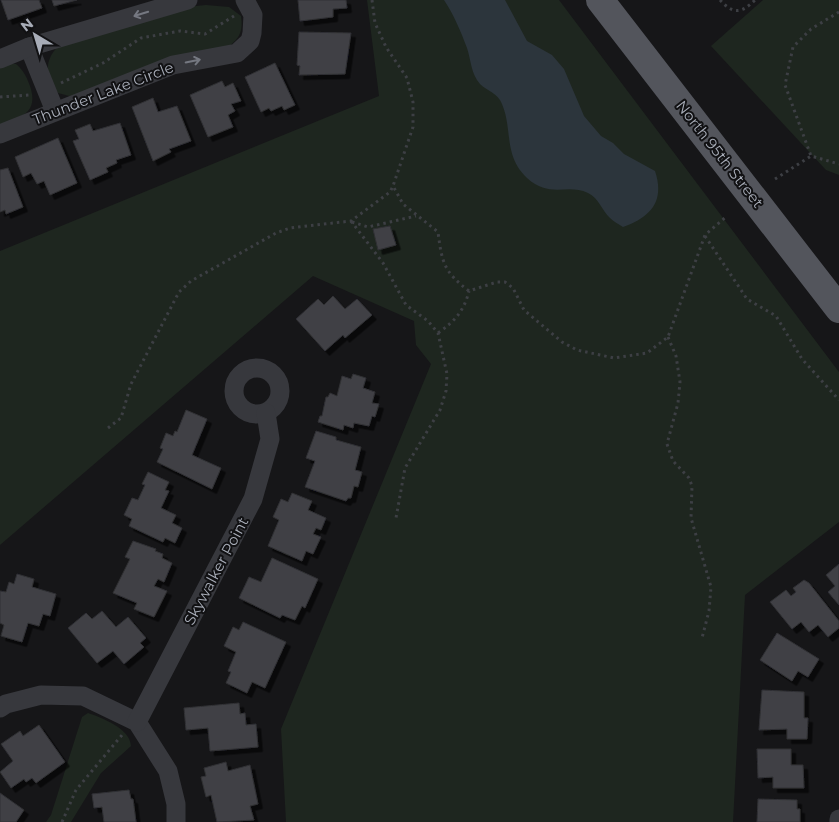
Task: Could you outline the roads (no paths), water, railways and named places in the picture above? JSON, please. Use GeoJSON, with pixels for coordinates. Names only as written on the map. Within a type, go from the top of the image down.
{"type":"FeatureCollection","features":[{"type":"Feature","properties":{"kind":"main road","name":"North 95th Street"},"geometry":{"type":"LineString","coordinates":[[603,2],[839,309]]}},
{"type":"Feature","properties":{"kind":"street"},"geometry":{"type":"LineString","coordinates":[[0,59],[29,47],[188,0]]}},
{"type":"Feature","properties":{"kind":"street","name":"Thunder Lake Circle"},"geometry":{"type":"LineString","coordinates":[[0,134],[173,65],[237,53],[250,41],[252,33],[252,14],[247,3]]}},
{"type":"Feature","properties":{"kind":"street"},"geometry":{"type":"LineString","coordinates":[[29,47],[54,111]]}},
{"type":"Feature","properties":{"kind":"street","name":"Skywalker Point"},"geometry":{"type":"LineString","coordinates":[[137,722],[253,499],[270,439],[266,413]]}},
{"type":"Feature","properties":{"kind":"street"},"geometry":{"type":"LineString","coordinates":[[0,708],[6,704],[41,694],[83,696],[137,722],[168,770],[176,804],[176,822]]}}]}
